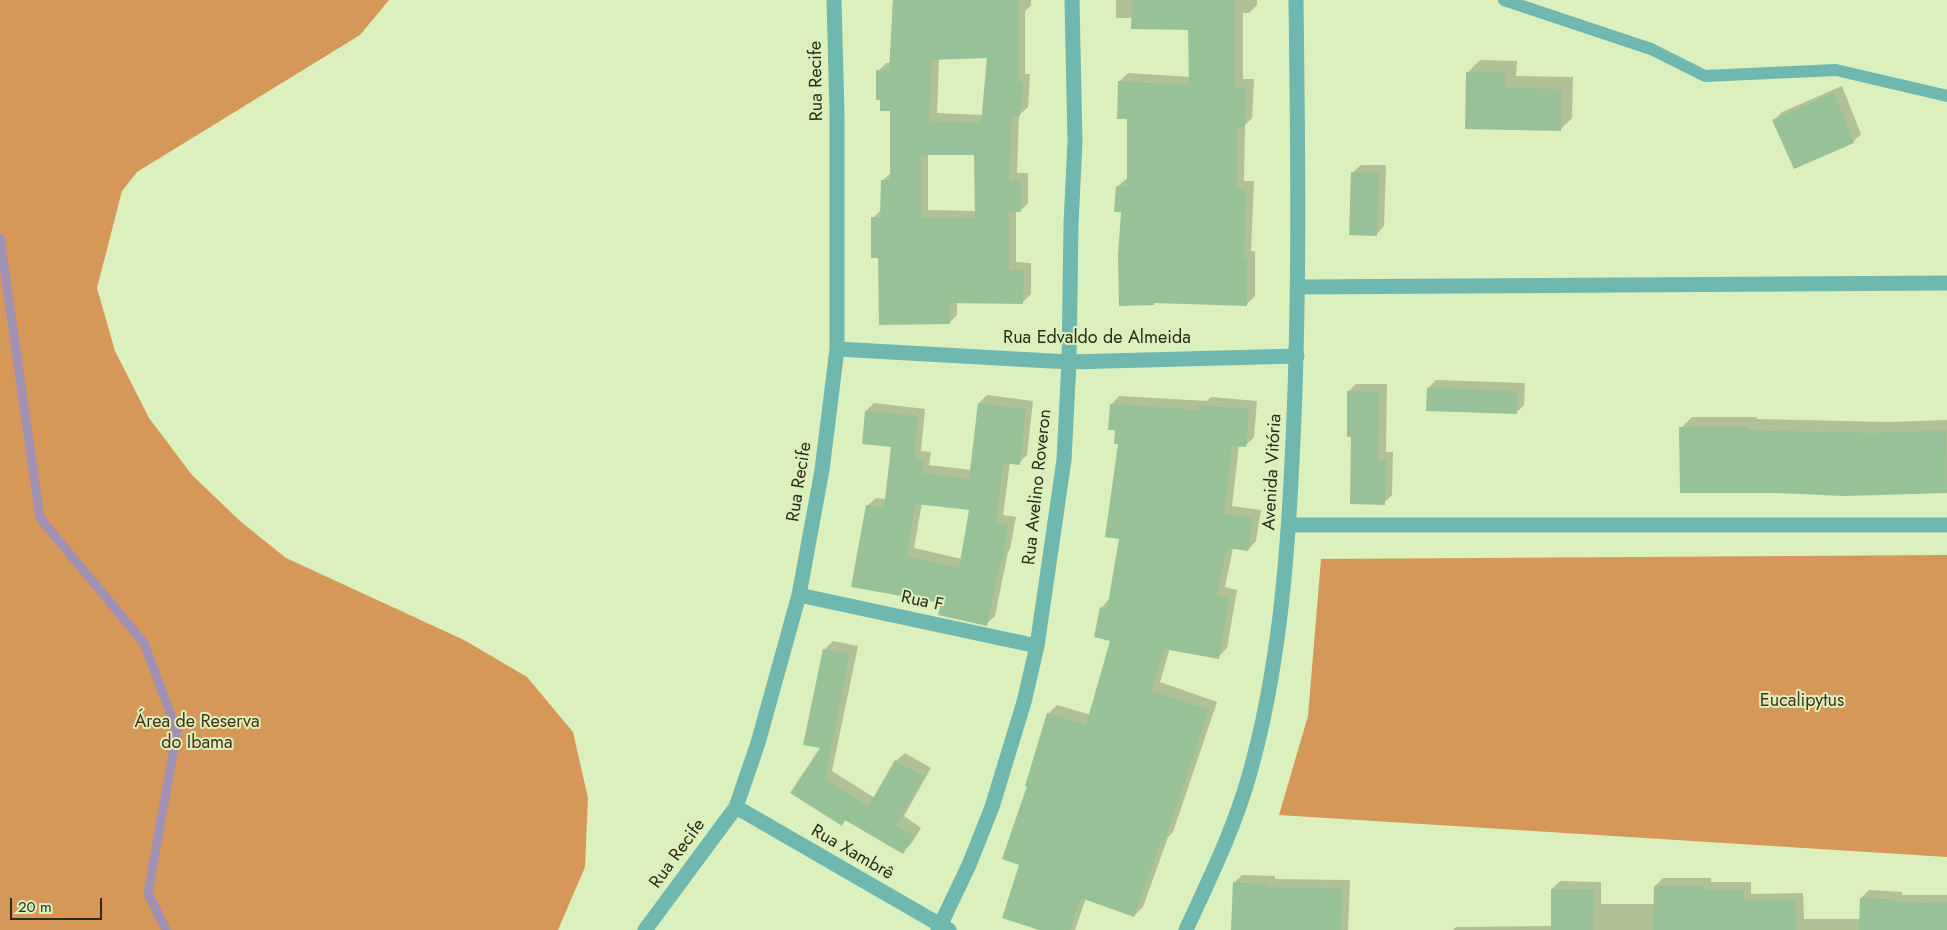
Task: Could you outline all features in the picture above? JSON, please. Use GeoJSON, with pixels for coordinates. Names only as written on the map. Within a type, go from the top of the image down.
{"type":"FeatureCollection","features":[{"type":"Feature","properties":{"kind":"street","name":"Rua Recife"},"geometry":{"type":"LineString","coordinates":[[645,930],[736,807],[758,743],[799,595],[822,470],[837,349],[837,114],[834,0]]}},
{"type":"Feature","properties":{"kind":"street","name":"Rua Avelino Roveron"},"geometry":{"type":"LineString","coordinates":[[943,928],[992,806],[1024,702],[1037,646],[1064,460],[1074,142],[1072,0]]}},
{"type":"Feature","properties":{"kind":"street","name":"Avenida Vitória"},"geometry":{"type":"LineString","coordinates":[[1186,930],[1228,836],[1249,777],[1270,680],[1282,606],[1290,525],[1297,356],[1296,0]]}},
{"type":"Feature","properties":{"kind":"street"},"geometry":{"type":"LineString","coordinates":[[1298,287],[1947,283]]}},
{"type":"Feature","properties":{"kind":"street","name":"Rua Edvaldo de Almeida"},"geometry":{"type":"LineString","coordinates":[[837,349],[1068,362],[1297,356]]}},
{"type":"Feature","properties":{"kind":"street"},"geometry":{"type":"LineString","coordinates":[[1290,525],[1947,525]]}},
{"type":"Feature","properties":{"kind":"street","name":"Rua F"},"geometry":{"type":"LineString","coordinates":[[799,595],[1037,646]]}},
{"type":"Feature","properties":{"kind":"street","name":"Rua Xambrê"},"geometry":{"type":"LineString","coordinates":[[736,807],[943,928]]}},
{"type":"Feature","properties":{"kind":"lane"},"geometry":{"type":"LineString","coordinates":[[1504,0],[1651,50],[1705,76],[1836,70],[1947,96]]}},
{"type":"Feature","properties":{"kind":"green space","name":"Área de Reserva do Ibama"},"geometry":{"type":"Polygon","coordinates":[[[0,0],[389,0],[360,35],[137,172],[122,191],[97,288],[115,351],[149,418],[192,475],[240,521],[286,558],[464,640],[527,677],[573,732],[588,798],[585,867],[558,930],[0,930],[0,0]]]}},
{"type":"Feature","properties":{"kind":"green space","name":"Eucalipytus"},"geometry":{"type":"Polygon","coordinates":[[[1947,555],[1947,857],[1279,815],[1308,716],[1321,559],[1947,555]]]}},
{"type":"Feature","properties":{"kind":"building"},"geometry":{"type":"Polygon","coordinates":[[[893,0],[1018,0],[1018,81],[1023,82],[1020,116],[1012,116],[1009,181],[1021,181],[1021,212],[1009,212],[1009,270],[1024,270],[1023,304],[950,303],[950,324],[879,325],[878,258],[871,258],[871,217],[880,218],[881,180],[890,180],[890,111],[880,111],[880,100],[876,100],[876,70],[889,71],[893,0]],[[987,58],[932,60],[929,121],[981,123],[987,58]],[[921,155],[921,218],[975,218],[974,155],[921,155]]]}},
{"type":"Feature","properties":{"kind":"building"},"geometry":{"type":"Polygon","coordinates":[[[1132,0],[1235,0],[1235,87],[1246,87],[1245,127],[1237,127],[1237,189],[1246,189],[1244,259],[1247,259],[1247,306],[1154,303],[1154,305],[1119,306],[1118,255],[1121,212],[1114,212],[1116,186],[1127,187],[1127,119],[1117,119],[1118,81],[1189,85],[1188,30],[1131,29],[1132,0]]]}},
{"type":"Feature","properties":{"kind":"building"},"geometry":{"type":"Polygon","coordinates":[[[1466,72],[1505,72],[1505,88],[1561,89],[1561,131],[1465,129],[1466,72]]]}},
{"type":"Feature","properties":{"kind":"building"},"geometry":{"type":"Polygon","coordinates":[[[1834,93],[1854,143],[1794,169],[1772,120],[1834,93]]]}},
{"type":"Feature","properties":{"kind":"building"},"geometry":{"type":"Polygon","coordinates":[[[1351,172],[1379,173],[1377,236],[1349,235],[1351,172]]]}},
{"type":"Feature","properties":{"kind":"building"},"geometry":{"type":"Polygon","coordinates":[[[1427,388],[1517,391],[1517,414],[1426,411],[1427,388]]]}},
{"type":"Feature","properties":{"kind":"building"},"geometry":{"type":"Polygon","coordinates":[[[1347,391],[1379,392],[1378,460],[1386,460],[1385,505],[1350,504],[1351,437],[1347,437],[1347,391]]]}},
{"type":"Feature","properties":{"kind":"building"},"geometry":{"type":"Polygon","coordinates":[[[978,403],[1026,409],[1020,465],[1003,463],[996,523],[1008,525],[1003,559],[1001,559],[987,626],[938,615],[941,603],[851,587],[866,505],[884,508],[891,447],[862,444],[865,411],[918,416],[914,458],[923,460],[922,473],[969,479],[978,403]],[[916,504],[906,556],[959,568],[969,510],[916,504]]]}},
{"type":"Feature","properties":{"kind":"building"},"geometry":{"type":"Polygon","coordinates":[[[1110,404],[1201,410],[1201,405],[1249,409],[1246,447],[1232,446],[1224,514],[1253,518],[1248,551],[1227,548],[1217,596],[1229,598],[1219,659],[1164,649],[1152,691],[1209,710],[1164,842],[1161,841],[1134,917],[1081,898],[1070,930],[1039,930],[1002,918],[1019,865],[1002,859],[1027,786],[1025,786],[1047,713],[1086,725],[1110,641],[1094,637],[1100,607],[1107,609],[1119,539],[1105,537],[1118,444],[1114,444],[1115,430],[1108,430],[1110,404]]]}},
{"type":"Feature","properties":{"kind":"building"},"geometry":{"type":"Polygon","coordinates":[[[1679,427],[1747,427],[1747,430],[1875,433],[1946,430],[1947,493],[1844,496],[1777,493],[1680,493],[1679,427]]]}},
{"type":"Feature","properties":{"kind":"building"},"geometry":{"type":"Polygon","coordinates":[[[823,649],[850,654],[825,779],[868,807],[895,760],[924,777],[896,825],[914,836],[903,854],[845,820],[842,826],[790,793],[820,748],[803,745],[823,649]]]}},
{"type":"Feature","properties":{"kind":"building"},"geometry":{"type":"Polygon","coordinates":[[[1233,882],[1268,884],[1267,887],[1342,888],[1341,930],[1231,930],[1233,882]]]}},
{"type":"Feature","properties":{"kind":"building"},"geometry":{"type":"Polygon","coordinates":[[[1654,886],[1704,886],[1704,889],[1744,890],[1744,901],[1796,900],[1796,930],[1653,930],[1654,886]]]}},
{"type":"Feature","properties":{"kind":"building"},"geometry":{"type":"Polygon","coordinates":[[[1551,889],[1594,889],[1593,930],[1551,930],[1551,889]]]}},
{"type":"Feature","properties":{"kind":"building"},"geometry":{"type":"Polygon","coordinates":[[[1860,898],[1894,899],[1894,902],[1947,903],[1947,930],[1859,930],[1860,898]]]}},
{"type":"Feature","properties":{"kind":"waterway"},"geometry":{"type":"LineString","coordinates":[[0,238],[40,518],[144,643],[177,731],[148,893],[166,930]]}}]}
